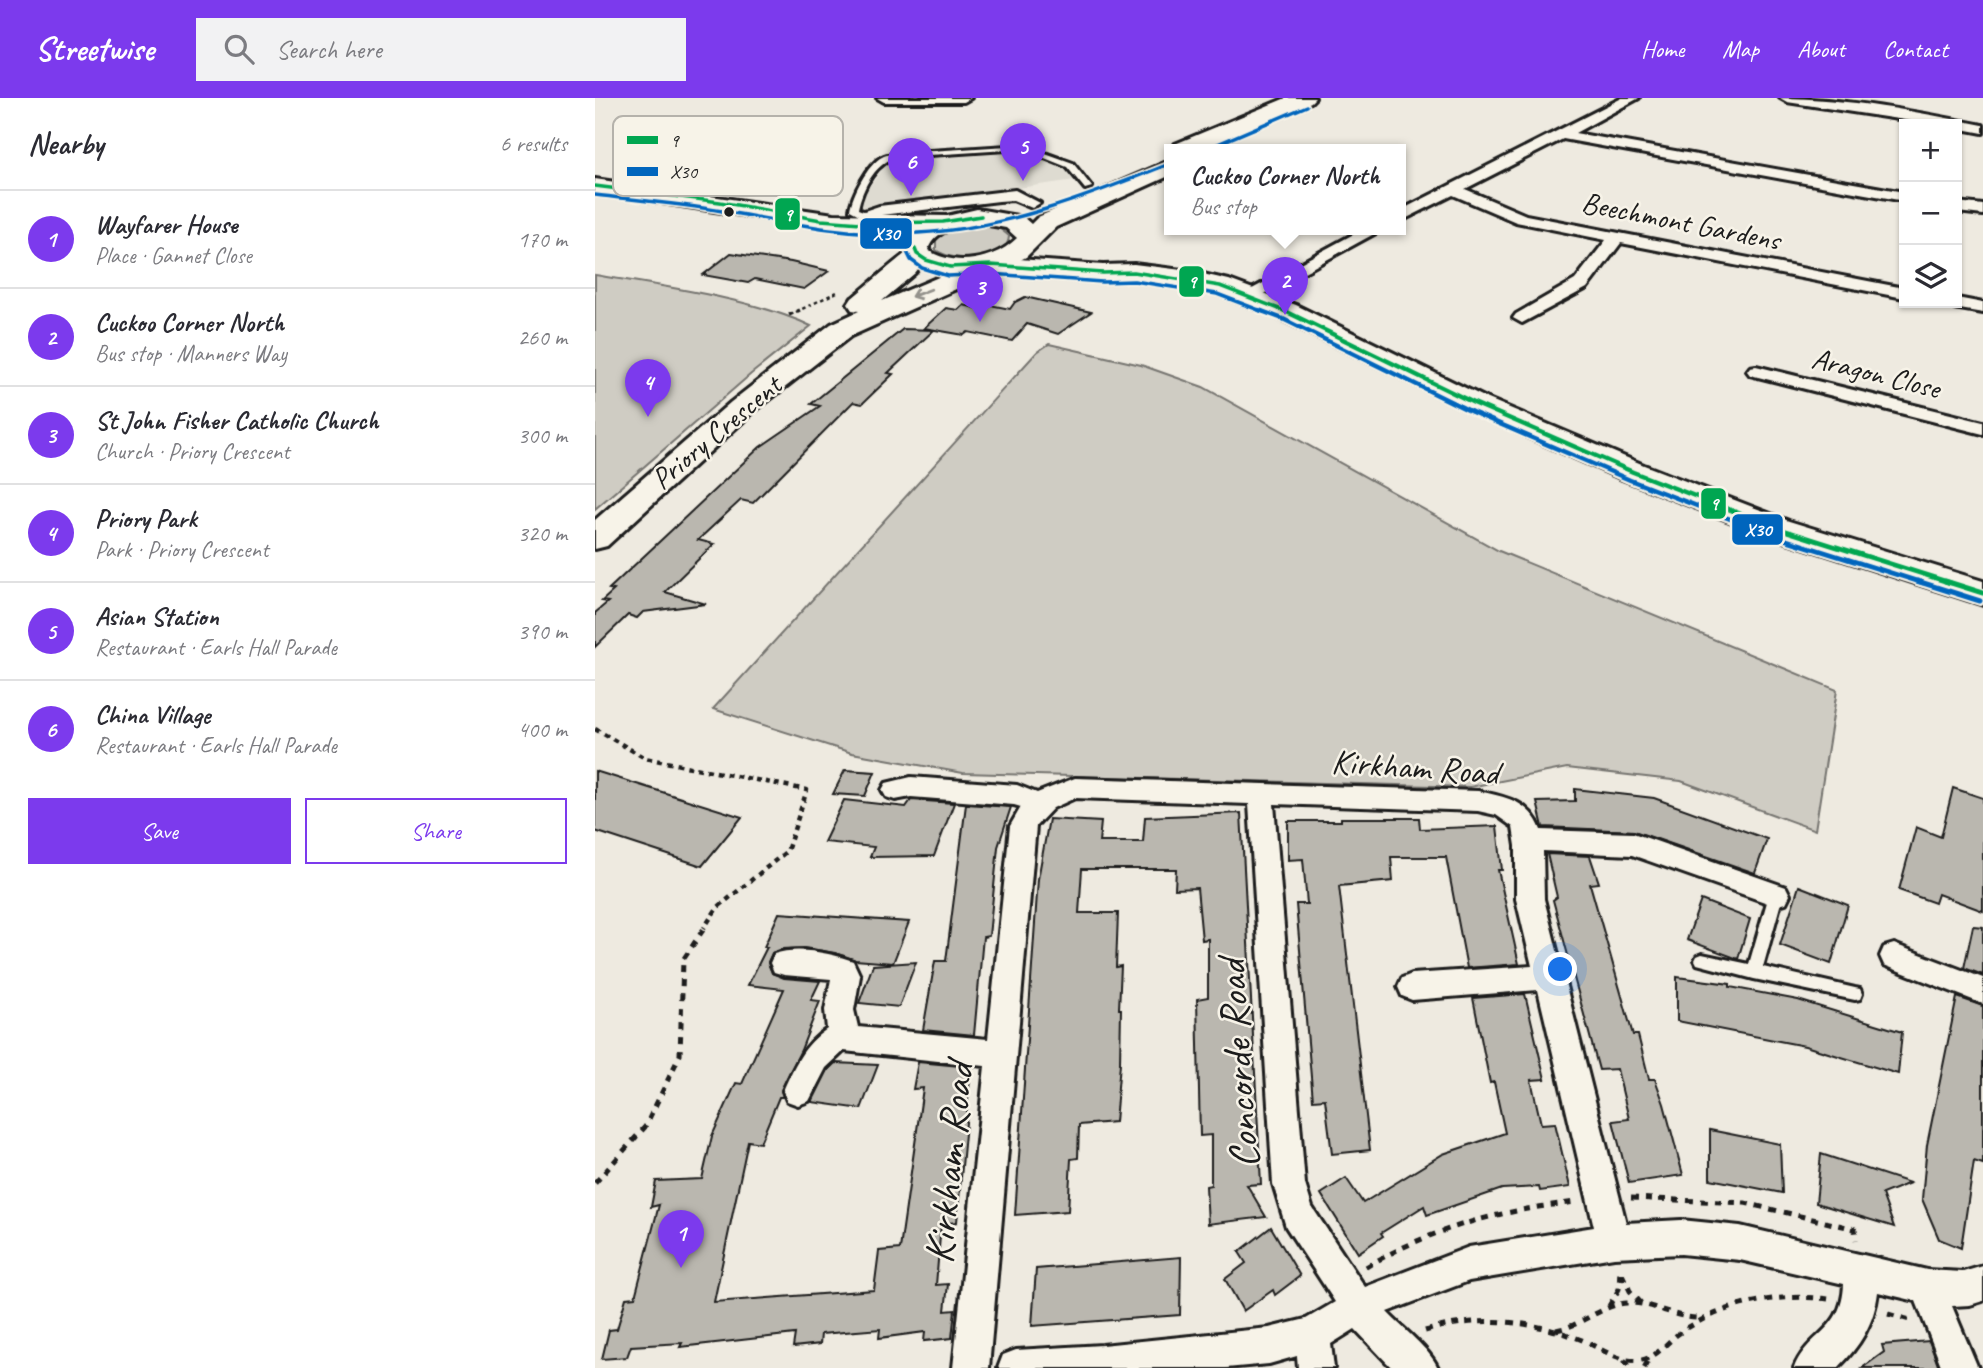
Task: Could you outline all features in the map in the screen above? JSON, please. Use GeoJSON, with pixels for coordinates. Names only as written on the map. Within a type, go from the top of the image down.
{"type":"FeatureCollection","features":[{"type":"Feature","properties":{"kind":"main road"},"geometry":{"type":"LineString","coordinates":[[1197,144],[1313,101]]}},
{"type":"Feature","properties":{"kind":"main road"},"geometry":{"type":"LineString","coordinates":[[1225,144],[1313,101]]}},
{"type":"Feature","properties":{"kind":"main road"},"geometry":{"type":"LineString","coordinates":[[673,196],[821,220],[943,222],[1032,203],[1088,187],[1164,157]]}},
{"type":"Feature","properties":{"kind":"main road","name":"Priory Crescent"},"geometry":{"type":"LineString","coordinates":[[595,538],[741,408],[841,330],[911,297],[1008,258],[1057,217],[1164,171]]}},
{"type":"Feature","properties":{"kind":"main road"},"geometry":{"type":"LineString","coordinates":[[595,186],[613,188]]}},
{"type":"Feature","properties":{"kind":"main road"},"geometry":{"type":"LineString","coordinates":[[595,196],[721,213],[916,252],[926,260],[950,267],[1133,272],[1190,279],[1249,295],[1326,329],[1476,404],[1621,467],[1777,528],[1983,593]]}},
{"type":"Feature","properties":{"kind":"main road"},"geometry":{"type":"LineString","coordinates":[[977,216],[1013,222],[1030,237],[1057,253],[1115,265],[1133,272]]}},
{"type":"Feature","properties":{"kind":"main road","name":"Priory Crescent"},"geometry":{"type":"LineString","coordinates":[[841,330],[857,308],[906,268],[922,235],[943,222]]}},
{"type":"Feature","properties":{"kind":"street"},"geometry":{"type":"LineString","coordinates":[[884,98],[964,98]]}},
{"type":"Feature","properties":{"kind":"street"},"geometry":{"type":"LineString","coordinates":[[1406,213],[1632,98]]}},
{"type":"Feature","properties":{"kind":"street"},"geometry":{"type":"LineString","coordinates":[[1787,98],[1924,119]]}},
{"type":"Feature","properties":{"kind":"street"},"geometry":{"type":"LineString","coordinates":[[1962,125],[1983,128]]}},
{"type":"Feature","properties":{"kind":"street"},"geometry":{"type":"LineString","coordinates":[[1564,135],[1899,196]]}},
{"type":"Feature","properties":{"kind":"street","name":"Beechmont Gardens"},"geometry":{"type":"LineString","coordinates":[[1452,189],[1522,219],[1899,292]]}},
{"type":"Feature","properties":{"kind":"street"},"geometry":{"type":"LineString","coordinates":[[863,219],[1007,195],[1015,195],[1032,203]]}},
{"type":"Feature","properties":{"kind":"street"},"geometry":{"type":"LineString","coordinates":[[1962,207],[1983,210]]}},
{"type":"Feature","properties":{"kind":"street"},"geometry":{"type":"LineString","coordinates":[[1249,295],[1364,235]]}},
{"type":"Feature","properties":{"kind":"street"},"geometry":{"type":"LineString","coordinates":[[1522,318],[1581,284],[1617,237]]}},
{"type":"Feature","properties":{"kind":"street"},"geometry":{"type":"LineString","coordinates":[[1962,304],[1983,308]]}},
{"type":"Feature","properties":{"kind":"street","name":"Aragon Close"},"geometry":{"type":"LineString","coordinates":[[1756,372],[1983,428]]}},
{"type":"Feature","properties":{"kind":"street"},"geometry":{"type":"LineString","coordinates":[[895,790],[911,787],[1017,795],[1038,804]]}},
{"type":"Feature","properties":{"kind":"street","name":"Kirkham Road"},"geometry":{"type":"LineString","coordinates":[[971,1368],[1023,826],[1029,812],[1038,804],[1075,788],[1478,801],[1497,803],[1523,816],[1528,824],[1529,889],[1614,1240]]}},
{"type":"Feature","properties":{"kind":"street","name":"Concorde Road"},"geometry":{"type":"LineString","coordinates":[[1261,796],[1289,1184],[1298,1215],[1358,1307],[1410,1359]]}},
{"type":"Feature","properties":{"kind":"street"},"geometry":{"type":"LineString","coordinates":[[1529,840],[1633,845],[1776,895]]}},
{"type":"Feature","properties":{"kind":"street"},"geometry":{"type":"LineString","coordinates":[[1894,956],[1983,991]]}},
{"type":"Feature","properties":{"kind":"street"},"geometry":{"type":"LineString","coordinates":[[784,963],[843,970],[846,976],[838,1018],[844,1035],[850,1040],[1002,1054]]}},
{"type":"Feature","properties":{"kind":"street"},"geometry":{"type":"LineString","coordinates":[[1412,987],[1549,977]]}},
{"type":"Feature","properties":{"kind":"street"},"geometry":{"type":"LineString","coordinates":[[798,1091],[815,1055],[828,1043],[844,1035]]}},
{"type":"Feature","properties":{"kind":"street"},"geometry":{"type":"LineString","coordinates":[[1016,1368],[1102,1365],[1269,1346],[1315,1351],[1358,1307],[1410,1285],[1469,1264],[1614,1240],[1681,1237],[1740,1243],[1927,1287],[1952,1289],[1983,1283]]}},
{"type":"Feature","properties":{"kind":"street"},"geometry":{"type":"LineString","coordinates":[[1812,1368],[1850,1332],[1860,1306],[1863,1271]]}},
{"type":"Feature","properties":{"kind":"street"},"geometry":{"type":"LineString","coordinates":[[1927,1287],[1960,1368]]}},
{"type":"Feature","properties":{"kind":"lane"},"geometry":{"type":"LineString","coordinates":[[863,219],[853,205],[882,160],[899,155],[1023,147],[1070,165],[1088,187]]}},
{"type":"Feature","properties":{"kind":"lane"},"geometry":{"type":"LineString","coordinates":[[1754,972],[1776,895]]}},
{"type":"Feature","properties":{"kind":"lane"},"geometry":{"type":"LineString","coordinates":[[1702,960],[1855,994]]}},
{"type":"Feature","properties":{"kind":"path"},"geometry":{"type":"LineString","coordinates":[[595,729],[645,758],[807,790],[787,850],[717,908],[683,960],[680,1055],[645,1127],[595,1183]]}},
{"type":"Feature","properties":{"kind":"path"},"geometry":{"type":"LineString","coordinates":[[1609,1307],[1619,1289],[1619,1259],[1625,1282],[1642,1304]]}},
{"type":"Feature","properties":{"kind":"path"},"geometry":{"type":"LineString","coordinates":[[1644,1368],[1651,1356],[1675,1335],[1709,1317],[1766,1298],[1822,1298],[1944,1328]]}},
{"type":"Feature","properties":{"kind":"path"},"geometry":{"type":"LineString","coordinates":[[1549,1331],[1582,1325],[1609,1307],[1628,1302],[1642,1304],[1684,1319],[1709,1317]]}},
{"type":"Feature","properties":{"kind":"path"},"geometry":{"type":"LineString","coordinates":[[1410,1359],[1426,1331],[1446,1323],[1497,1321],[1571,1336],[1617,1356],[1634,1360],[1651,1356]]}},
{"type":"Feature","properties":{"kind":"path"},"geometry":{"type":"LineString","coordinates":[[1617,1356],[1631,1368]]}},
{"type":"Feature","properties":{"kind":"shaded area"},"geometry":{"type":"Polygon","coordinates":[[[1028,150],[1067,165],[1075,180],[857,209],[864,194],[889,160],[901,157],[1028,150]]]}},
{"type":"Feature","properties":{"kind":"shaded area"},"geometry":{"type":"Polygon","coordinates":[[[988,224],[998,227],[1009,236],[1000,252],[966,259],[936,250],[936,238],[952,228],[988,224]]]}},
{"type":"Feature","properties":{"kind":"shaded area"},"geometry":{"type":"Polygon","coordinates":[[[595,275],[734,300],[811,326],[751,374],[595,509],[595,275]]]}},
{"type":"Feature","properties":{"kind":"shaded area"},"geometry":{"type":"Polygon","coordinates":[[[1049,344],[1141,365],[1203,387],[1499,551],[1837,690],[1815,830],[1681,781],[1567,768],[1470,787],[963,773],[852,753],[713,709],[1037,352],[1049,344]]]}},
{"type":"Feature","properties":{"kind":"building"},"geometry":{"type":"Polygon","coordinates":[[[731,253],[829,271],[804,289],[755,279],[748,283],[703,275],[731,253]]]}},
{"type":"Feature","properties":{"kind":"building"},"geometry":{"type":"Polygon","coordinates":[[[1025,297],[1091,312],[1058,334],[1027,324],[1012,341],[968,332],[964,335],[924,328],[946,308],[958,310],[963,305],[976,308],[980,303],[1010,309],[1015,302],[1025,297]]]}},
{"type":"Feature","properties":{"kind":"building"},"geometry":{"type":"Polygon","coordinates":[[[903,329],[934,330],[888,373],[893,374],[862,404],[853,402],[753,503],[741,500],[698,540],[714,544],[665,592],[706,604],[643,612],[637,618],[628,615],[595,647],[595,613],[608,602],[602,601],[614,590],[609,589],[760,447],[820,406],[811,404],[903,329]]]}},
{"type":"Feature","properties":{"kind":"building"},"geometry":{"type":"Polygon","coordinates":[[[845,770],[875,772],[865,796],[833,794],[845,770]]]}},
{"type":"Feature","properties":{"kind":"building"},"geometry":{"type":"Polygon","coordinates":[[[595,771],[742,817],[702,866],[595,831],[595,771]]]}},
{"type":"Feature","properties":{"kind":"building"},"geometry":{"type":"Polygon","coordinates":[[[1953,788],[1983,798],[1983,911],[1938,894],[1935,903],[1899,890],[1916,827],[1941,837],[1953,788]]]}},
{"type":"Feature","properties":{"kind":"building"},"geometry":{"type":"Polygon","coordinates":[[[1575,789],[1654,798],[1767,839],[1755,873],[1634,831],[1543,827],[1537,802],[1575,801],[1575,789]]]}},
{"type":"Feature","properties":{"kind":"building"},"geometry":{"type":"Polygon","coordinates":[[[844,800],[906,807],[911,800],[954,803],[934,856],[870,857],[874,847],[824,842],[844,800]]]}},
{"type":"Feature","properties":{"kind":"building"},"geometry":{"type":"Polygon","coordinates":[[[966,804],[1011,807],[998,847],[989,936],[983,937],[974,1035],[923,1030],[935,961],[946,961],[966,804]]]}},
{"type":"Feature","properties":{"kind":"building"},"geometry":{"type":"Polygon","coordinates":[[[1241,813],[1261,1184],[1247,1185],[1266,1217],[1208,1224],[1206,1186],[1211,1185],[1211,1135],[1200,1136],[1197,999],[1208,997],[1208,939],[1202,940],[1197,888],[1175,889],[1176,869],[1082,869],[1079,913],[1118,913],[1116,967],[1121,966],[1121,1009],[1115,1122],[1079,1125],[1078,1158],[1071,1159],[1068,1211],[1015,1215],[1038,879],[1049,819],[1101,822],[1099,842],[1143,842],[1145,817],[1241,813]]]}},
{"type":"Feature","properties":{"kind":"building"},"geometry":{"type":"Polygon","coordinates":[[[1341,818],[1419,818],[1420,829],[1497,826],[1502,870],[1498,870],[1519,964],[1467,968],[1446,857],[1391,857],[1393,881],[1339,886],[1370,1150],[1332,1154],[1325,1099],[1313,1100],[1296,904],[1307,904],[1303,859],[1288,860],[1288,821],[1341,821],[1341,818]]]}},
{"type":"Feature","properties":{"kind":"building"},"geometry":{"type":"Polygon","coordinates":[[[1547,854],[1590,856],[1599,883],[1590,884],[1633,1035],[1638,1035],[1649,1079],[1655,1079],[1664,1104],[1683,1175],[1629,1183],[1613,1121],[1629,1119],[1617,1069],[1599,1070],[1553,900],[1557,897],[1547,854]]]}},
{"type":"Feature","properties":{"kind":"building"},"geometry":{"type":"Polygon","coordinates":[[[1799,886],[1848,905],[1831,964],[1780,945],[1799,886]]]}},
{"type":"Feature","properties":{"kind":"building"},"geometry":{"type":"Polygon","coordinates":[[[1701,900],[1750,919],[1738,959],[1687,940],[1701,900]]]}},
{"type":"Feature","properties":{"kind":"building"},"geometry":{"type":"Polygon","coordinates":[[[779,913],[909,922],[893,963],[855,960],[835,953],[804,948],[783,949],[772,953],[768,962],[772,973],[784,978],[820,981],[811,1000],[820,1001],[801,1050],[781,1090],[783,1097],[779,1097],[760,1143],[748,1141],[714,1302],[874,1290],[879,1251],[900,1249],[923,1088],[913,1089],[918,1062],[971,1067],[957,1222],[941,1224],[936,1285],[948,1284],[945,1311],[955,1310],[952,1338],[924,1341],[925,1332],[879,1338],[880,1329],[821,1334],[820,1344],[793,1347],[795,1334],[680,1347],[682,1343],[631,1346],[627,1357],[602,1359],[609,1330],[617,1329],[626,1298],[635,1297],[659,1205],[651,1207],[656,1181],[702,1179],[712,1136],[736,1083],[742,1084],[784,989],[748,985],[767,947],[764,947],[779,913]]]}},
{"type":"Feature","properties":{"kind":"building"},"geometry":{"type":"Polygon","coordinates":[[[1973,926],[1983,927],[1983,975],[1964,968],[1973,926]]]}},
{"type":"Feature","properties":{"kind":"building"},"geometry":{"type":"Polygon","coordinates":[[[916,962],[899,1007],[859,1003],[873,965],[916,962]]]}},
{"type":"Feature","properties":{"kind":"building"},"geometry":{"type":"Polygon","coordinates":[[[1677,977],[1730,984],[1730,987],[1798,1000],[1902,1032],[1898,1074],[1805,1046],[1677,1021],[1677,977]]]}},
{"type":"Feature","properties":{"kind":"building"},"geometry":{"type":"Polygon","coordinates":[[[1525,994],[1545,1079],[1531,1080],[1541,1124],[1555,1123],[1570,1187],[1540,1191],[1539,1187],[1502,1189],[1427,1215],[1424,1206],[1381,1233],[1383,1236],[1358,1253],[1321,1194],[1346,1178],[1363,1203],[1443,1154],[1505,1133],[1494,1082],[1490,1083],[1473,998],[1525,994]]]}},
{"type":"Feature","properties":{"kind":"building"},"geometry":{"type":"Polygon","coordinates":[[[1957,997],[1983,1006],[1983,1164],[1974,1161],[1961,1248],[1939,1239],[1922,1199],[1927,1145],[1957,997]]]}},
{"type":"Feature","properties":{"kind":"building"},"geometry":{"type":"Polygon","coordinates":[[[835,1063],[878,1065],[861,1109],[812,1102],[828,1070],[835,1063]]]}},
{"type":"Feature","properties":{"kind":"building"},"geometry":{"type":"Polygon","coordinates":[[[1710,1130],[1780,1144],[1782,1193],[1710,1179],[1710,1130]]]}},
{"type":"Feature","properties":{"kind":"building"},"geometry":{"type":"Polygon","coordinates":[[[1821,1154],[1910,1183],[1882,1194],[1894,1227],[1816,1203],[1821,1154]]]}},
{"type":"Feature","properties":{"kind":"building"},"geometry":{"type":"Polygon","coordinates":[[[1271,1227],[1300,1276],[1275,1295],[1273,1290],[1243,1311],[1225,1279],[1246,1263],[1239,1252],[1271,1227]]]}},
{"type":"Feature","properties":{"kind":"building"},"geometry":{"type":"Polygon","coordinates":[[[1181,1257],[1180,1315],[1032,1326],[1036,1269],[1181,1257]]]}},
{"type":"Feature","properties":{"kind":"building"},"geometry":{"type":"Polygon","coordinates":[[[1929,1341],[1939,1368],[1862,1368],[1884,1352],[1882,1345],[1929,1341]]]}},
{"type":"Feature","properties":{"kind":"transit line","name":"X30"},"geometry":{"type":"LineString","coordinates":[[1218,144],[1307,106]]}},
{"type":"Feature","properties":{"kind":"transit line","name":"X30"},"geometry":{"type":"LineString","coordinates":[[595,195],[833,229],[917,233],[974,226],[1031,213],[1164,166]]}},
{"type":"Feature","properties":{"kind":"transit line","name":"9"},"geometry":{"type":"LineString","coordinates":[[595,186],[613,188]]}},
{"type":"Feature","properties":{"kind":"transit line","name":"9"},"geometry":{"type":"LineString","coordinates":[[673,196],[821,220],[861,223],[943,222],[981,216]]}},
{"type":"Feature","properties":{"kind":"transit line","name":"9"},"geometry":{"type":"LineString","coordinates":[[915,249],[917,254],[926,260],[950,267],[991,265],[1103,273],[1134,272],[1220,286],[1286,311],[1476,404],[1633,472],[1777,528],[1983,593]]}},
{"type":"Feature","properties":{"kind":"transit line","name":"X30"},"geometry":{"type":"LineString","coordinates":[[907,252],[911,260],[922,268],[948,276],[991,274],[1102,282],[1134,281],[1217,294],[1283,319],[1472,412],[1630,480],[1774,536],[1980,601]]}},
{"type":"Feature","properties":{"kind":"place","name":"Asian Station"},"geometry":{"type":"Point","coordinates":[1023,181]}},
{"type":"Feature","properties":{"kind":"place","name":"China Village"},"geometry":{"type":"Point","coordinates":[911,196]}},
{"type":"Feature","properties":{"kind":"place","name":"Cuckoo Corner North"},"geometry":{"type":"Point","coordinates":[1285,315]}},
{"type":"Feature","properties":{"kind":"place","name":"St John Fisher Catholic Church"},"geometry":{"type":"Point","coordinates":[980,322]}},
{"type":"Feature","properties":{"kind":"place","name":"Priory Park"},"geometry":{"type":"Point","coordinates":[648,417]}},
{"type":"Feature","properties":{"kind":"place","name":"Wayfarer House"},"geometry":{"type":"Point","coordinates":[681,1268]}}]}
